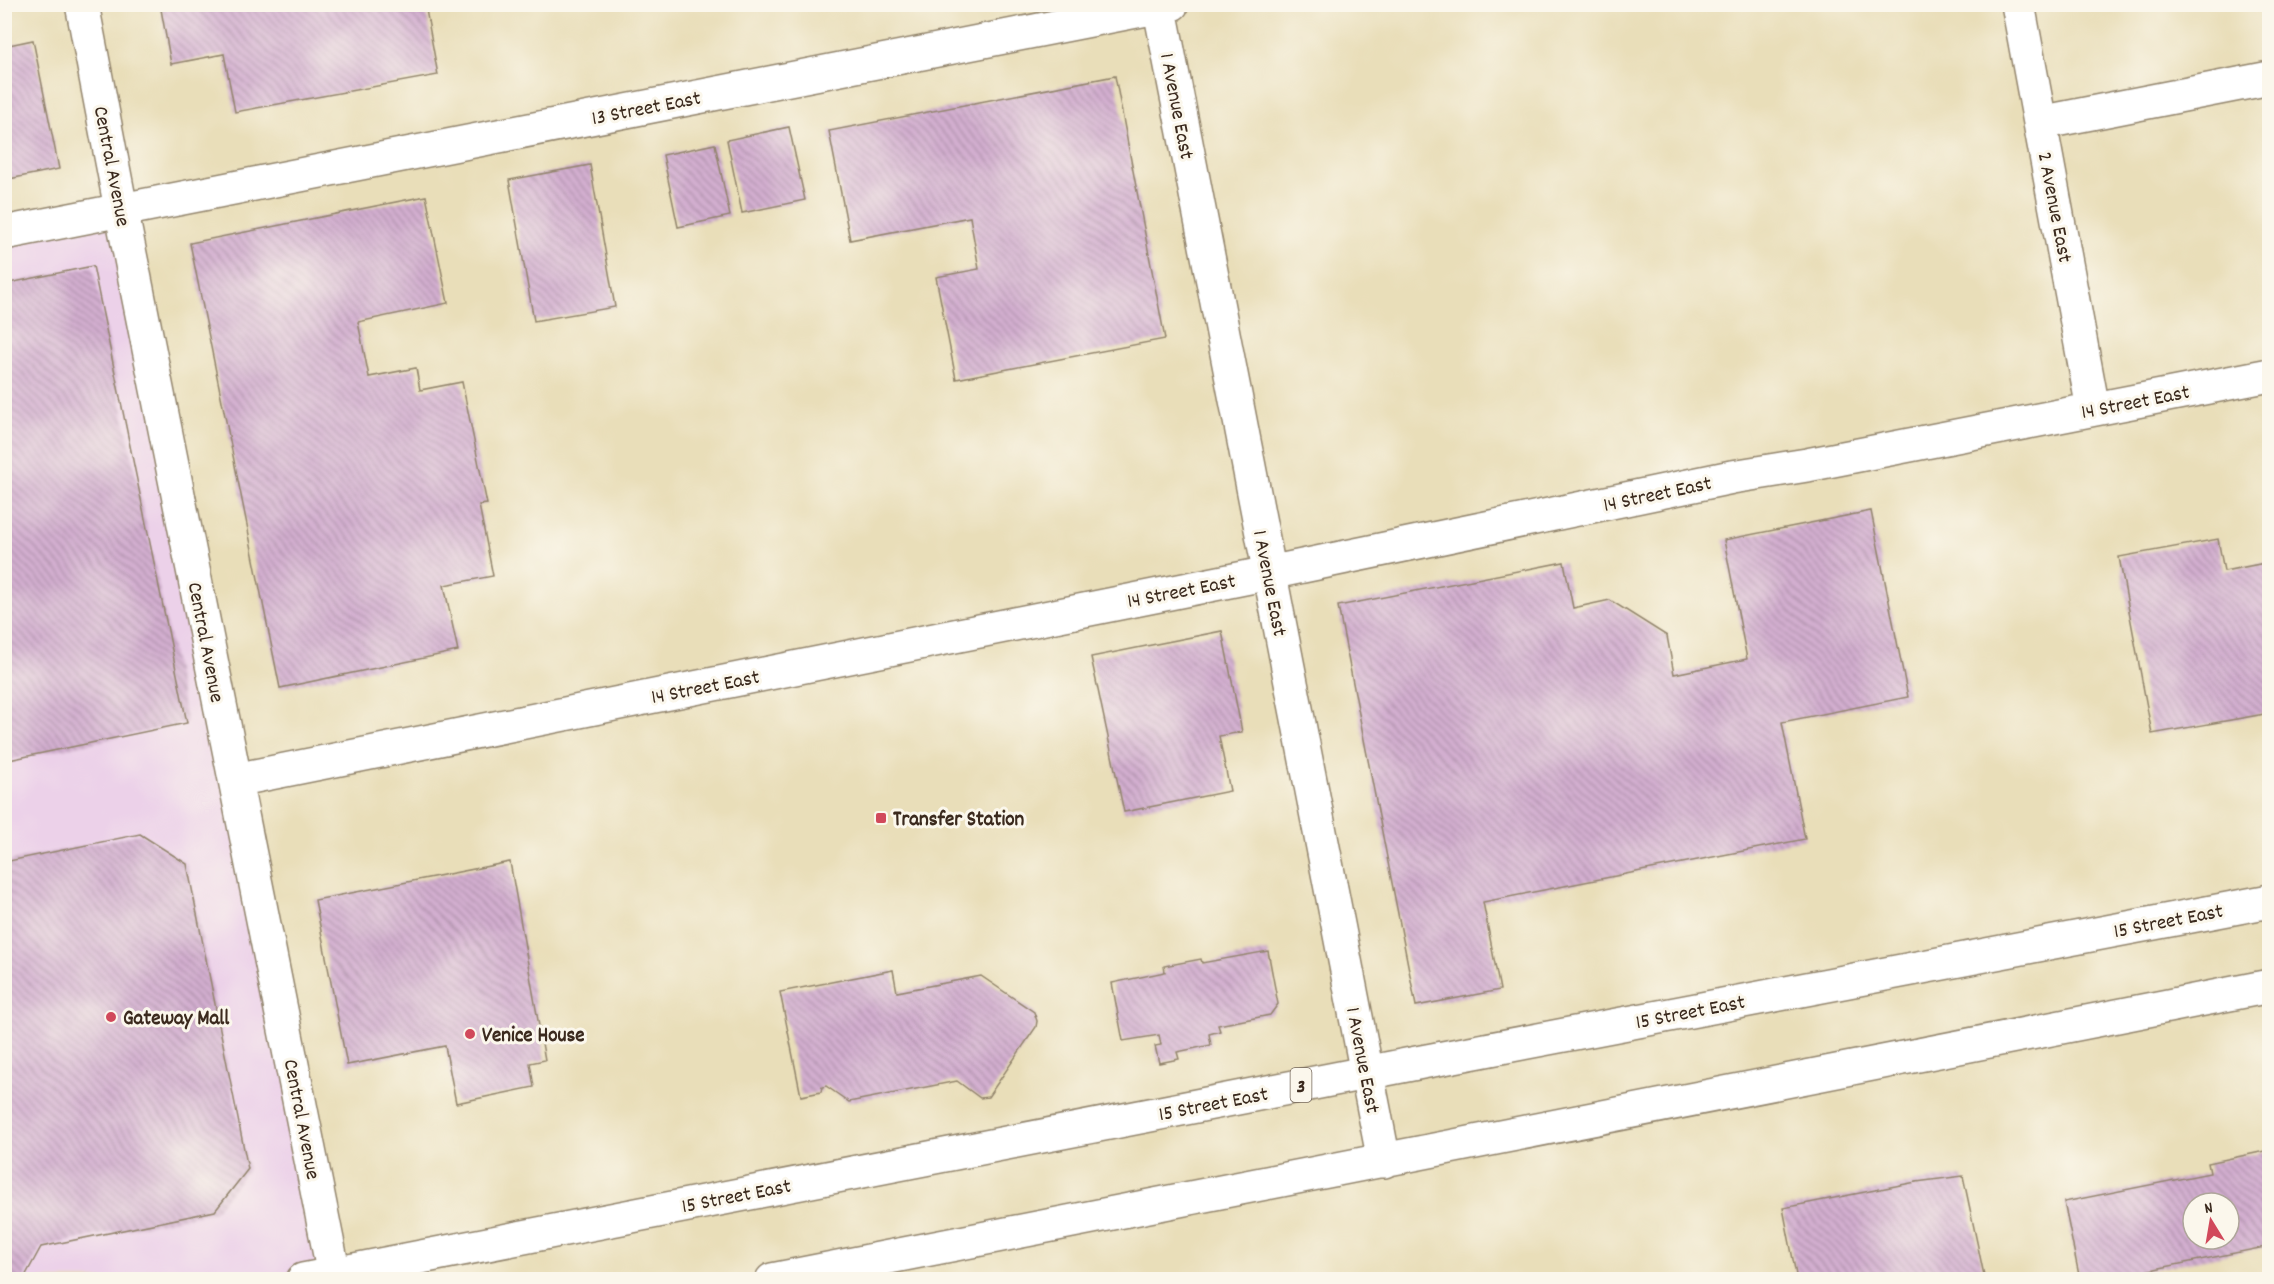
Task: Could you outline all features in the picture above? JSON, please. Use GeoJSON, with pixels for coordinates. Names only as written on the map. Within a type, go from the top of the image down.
{"type":"FeatureCollection","features":[{"type":"Feature","properties":{"kind":"street","name":"Central Avenue"},"geometry":{"type":"LineString","coordinates":[[82,4],[335,1276]]}},
{"type":"Feature","properties":{"kind":"street","name":"2 Avenue East"},"geometry":{"type":"LineString","coordinates":[[2018,4],[2093,410]]}},
{"type":"Feature","properties":{"kind":"street","name":"13 Street East"},"geometry":{"type":"LineString","coordinates":[[4,233],[1163,5]]}},
{"type":"Feature","properties":{"kind":"street","name":"1 Avenue East"},"geometry":{"type":"LineString","coordinates":[[1163,5],[1269,573],[1384,1161]]}},
{"type":"Feature","properties":{"kind":"street"},"geometry":{"type":"LineString","coordinates":[[2040,123],[2270,78]]}},
{"type":"Feature","properties":{"kind":"street","name":"14 Street East"},"geometry":{"type":"LineString","coordinates":[[235,780],[1269,573],[1732,477],[1819,463],[2270,375]]}},
{"type":"Feature","properties":{"kind":"street","name":"15 Street East"},"geometry":{"type":"LineString","coordinates":[[335,1276],[1367,1073],[2270,901]]}},
{"type":"Feature","properties":{"kind":"street"},"geometry":{"type":"LineString","coordinates":[[772,1280],[2270,986]]}},
{"type":"Feature","properties":{"kind":"street","name":"3"},"geometry":{"type":"LineString","coordinates":[[303,1280],[335,1276]]}},
{"type":"Feature","properties":{"kind":"shaded area"},"geometry":{"type":"Polygon","coordinates":[[[121,209],[334,1273],[303,1280],[5,1279],[4,233],[121,209]]]}},
{"type":"Feature","properties":{"kind":"building"},"geometry":{"type":"Polygon","coordinates":[[[160,4],[425,4],[438,75],[235,112],[224,54],[171,64],[160,4]]]}},
{"type":"Feature","properties":{"kind":"building"},"geometry":{"type":"Polygon","coordinates":[[[33,40],[59,169],[4,180],[4,46],[33,40]]]}},
{"type":"Feature","properties":{"kind":"building"},"geometry":{"type":"Polygon","coordinates":[[[1115,76],[1165,339],[956,379],[936,277],[979,269],[970,217],[850,240],[829,131],[1115,76]]]}},
{"type":"Feature","properties":{"kind":"building"},"geometry":{"type":"Polygon","coordinates":[[[789,127],[805,200],[742,213],[727,140],[789,127]]]}},
{"type":"Feature","properties":{"kind":"building"},"geometry":{"type":"Polygon","coordinates":[[[715,144],[730,216],[678,227],[663,155],[715,144]]]}},
{"type":"Feature","properties":{"kind":"building"},"geometry":{"type":"Polygon","coordinates":[[[590,165],[615,307],[534,321],[509,180],[590,165]]]}},
{"type":"Feature","properties":{"kind":"building"},"geometry":{"type":"Polygon","coordinates":[[[426,196],[448,303],[358,322],[369,377],[416,368],[420,390],[462,382],[487,504],[479,505],[493,576],[444,585],[458,651],[280,688],[190,243],[426,196]]]}},
{"type":"Feature","properties":{"kind":"building"},"geometry":{"type":"Polygon","coordinates":[[[93,266],[187,723],[4,761],[4,284],[93,266]]]}},
{"type":"Feature","properties":{"kind":"building"},"geometry":{"type":"Polygon","coordinates":[[[1871,511],[1908,697],[1782,722],[1805,839],[1483,902],[1500,990],[1416,1006],[1338,606],[1564,562],[1573,608],[1610,600],[1667,636],[1674,674],[1747,659],[1724,540],[1871,511]]]}},
{"type":"Feature","properties":{"kind":"building"},"geometry":{"type":"Polygon","coordinates":[[[2218,539],[2224,571],[2270,562],[2270,713],[2152,734],[2119,557],[2218,539]]]}},
{"type":"Feature","properties":{"kind":"building"},"geometry":{"type":"Polygon","coordinates":[[[1222,631],[1242,732],[1219,736],[1230,791],[1124,812],[1091,657],[1222,631]]]}},
{"type":"Feature","properties":{"kind":"building","name":"Gateway Mall"},"geometry":{"type":"Polygon","coordinates":[[[140,834],[187,864],[248,1169],[215,1211],[41,1247],[23,1280],[4,1280],[4,862],[140,834]]]}},
{"type":"Feature","properties":{"kind":"building"},"geometry":{"type":"Polygon","coordinates":[[[510,862],[545,1060],[530,1063],[534,1087],[456,1103],[445,1046],[347,1065],[315,900],[510,862]]]}},
{"type":"Feature","properties":{"kind":"building"},"geometry":{"type":"Polygon","coordinates":[[[1268,951],[1278,1004],[1270,1015],[1218,1025],[1220,1031],[1209,1034],[1211,1045],[1177,1052],[1179,1059],[1159,1063],[1155,1046],[1161,1045],[1159,1035],[1123,1041],[1112,983],[1165,972],[1164,966],[1201,959],[1202,963],[1268,951]]]}},
{"type":"Feature","properties":{"kind":"building"},"geometry":{"type":"Polygon","coordinates":[[[893,970],[897,992],[981,976],[1034,1012],[1036,1027],[988,1097],[980,1098],[957,1081],[849,1102],[826,1086],[822,1087],[821,1092],[801,1096],[780,992],[893,970]]]}},
{"type":"Feature","properties":{"kind":"building"},"geometry":{"type":"Polygon","coordinates":[[[2270,1150],[2270,1246],[2100,1280],[2080,1280],[2064,1202],[2210,1173],[2208,1163],[2270,1150]]]}},
{"type":"Feature","properties":{"kind":"building"},"geometry":{"type":"Polygon","coordinates":[[[1963,1176],[1985,1280],[1797,1280],[1783,1208],[1916,1182],[1963,1176]]]}},
{"type":"Feature","properties":{"kind":"place","name":"Transfer Station"},"geometry":{"type":"Point","coordinates":[881,818]}},
{"type":"Feature","properties":{"kind":"place","name":"Gateway Mall"},"geometry":{"type":"Point","coordinates":[111,1017]}},
{"type":"Feature","properties":{"kind":"place","name":"Venice House"},"geometry":{"type":"Point","coordinates":[470,1034]}}]}
